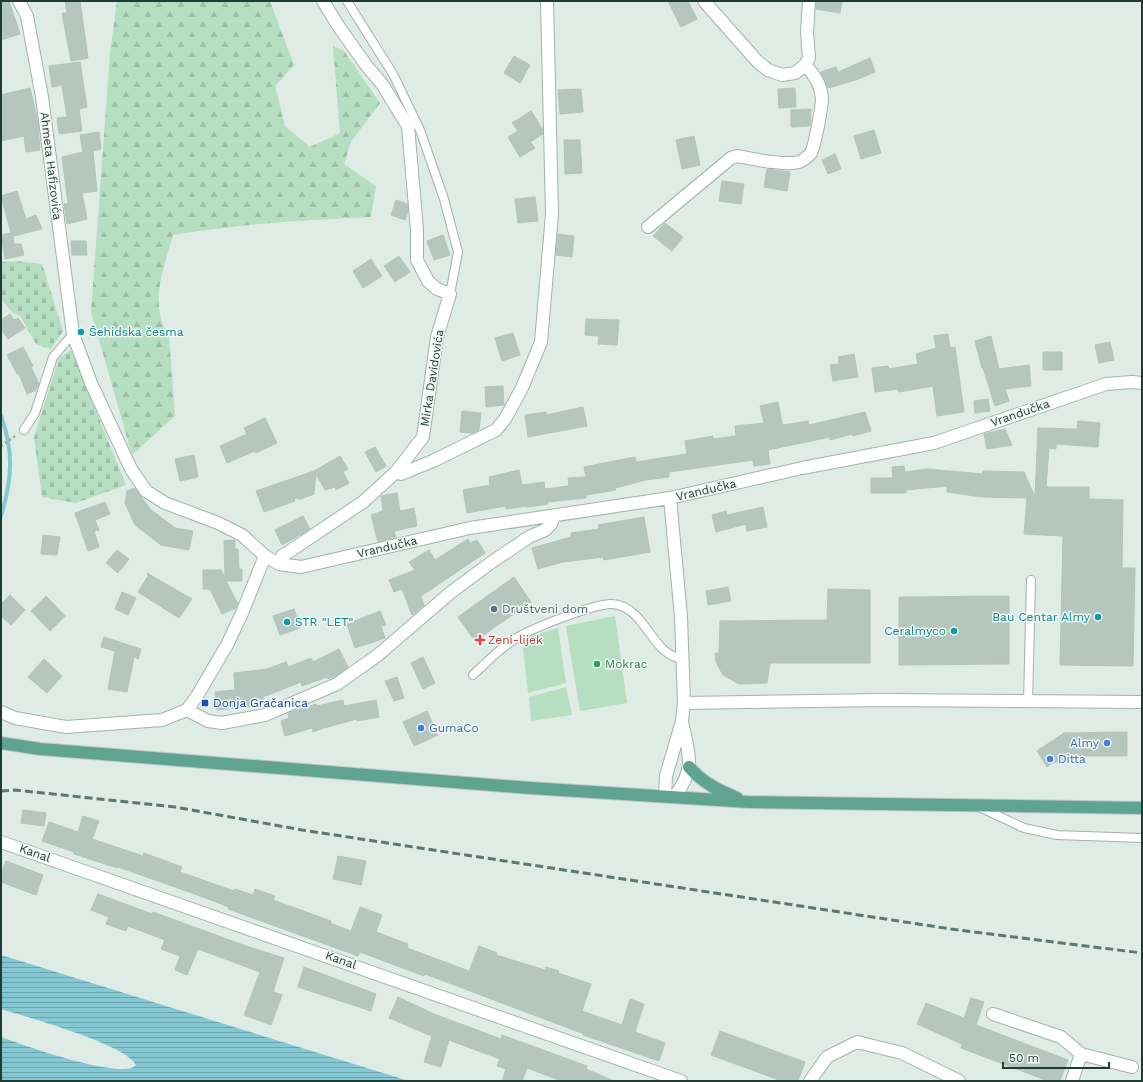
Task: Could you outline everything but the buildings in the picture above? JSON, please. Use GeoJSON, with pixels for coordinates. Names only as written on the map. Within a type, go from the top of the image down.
{"type":"FeatureCollection","features":[{"type":"Feature","properties":{"kind":"main road"},"geometry":{"type":"LineString","coordinates":[[1,743],[40,749],[530,788],[749,802],[1142,808]]}},
{"type":"Feature","properties":{"kind":"main road"},"geometry":{"type":"LineString","coordinates":[[1,750],[40,749]]}},
{"type":"Feature","properties":{"kind":"main road"},"geometry":{"type":"LineString","coordinates":[[689,767],[699,778],[709,785],[749,802]]}},
{"type":"Feature","properties":{"kind":"street","name":"Ahmeta Hafizovića"},"geometry":{"type":"LineString","coordinates":[[19,1],[27,16],[42,97],[73,334],[91,383],[131,469],[146,491],[166,502],[218,523],[242,535],[265,556]]}},
{"type":"Feature","properties":{"kind":"street"},"geometry":{"type":"LineString","coordinates":[[323,1],[348,40],[382,84],[408,126],[417,230],[417,260],[428,281],[438,289],[450,294]]}},
{"type":"Feature","properties":{"kind":"street"},"geometry":{"type":"LineString","coordinates":[[396,472],[401,474],[428,463],[496,430],[505,419],[522,388],[541,342],[552,214],[547,1]]}},
{"type":"Feature","properties":{"kind":"street"},"geometry":{"type":"LineString","coordinates":[[704,1],[752,55],[768,70],[782,75],[795,73],[806,65],[809,58],[807,32],[808,1]]}},
{"type":"Feature","properties":{"kind":"street"},"geometry":{"type":"LineString","coordinates":[[648,227],[730,158],[737,156],[785,163],[800,162],[811,153],[822,98],[815,75],[806,65]]}},
{"type":"Feature","properties":{"kind":"street","name":"Mirka Davidovića"},"geometry":{"type":"LineString","coordinates":[[279,564],[282,556],[286,553],[363,502],[396,472],[423,438],[436,337],[450,294]]}},
{"type":"Feature","properties":{"kind":"street","name":"Vrandučka"},"geometry":{"type":"LineString","coordinates":[[265,556],[279,564],[301,567],[470,528],[670,498],[802,468],[934,443],[1106,384],[1132,382],[1142,383]]}},
{"type":"Feature","properties":{"kind":"street"},"geometry":{"type":"LineString","coordinates":[[670,498],[683,659],[684,703],[682,721],[666,776],[670,796]]}},
{"type":"Feature","properties":{"kind":"street"},"geometry":{"type":"LineString","coordinates":[[187,710],[208,721],[222,723],[265,715],[337,684],[378,655],[450,593],[489,564],[529,537],[545,530],[551,524],[554,516]]}},
{"type":"Feature","properties":{"kind":"street"},"geometry":{"type":"LineString","coordinates":[[1,712],[15,718],[66,727],[162,720],[187,710],[227,645],[242,613],[265,556]]}},
{"type":"Feature","properties":{"kind":"street"},"geometry":{"type":"LineString","coordinates":[[684,703],[882,700],[1142,702]]}},
{"type":"Feature","properties":{"kind":"street"},"geometry":{"type":"LineString","coordinates":[[670,796],[686,780],[689,767],[682,721]]}},
{"type":"Feature","properties":{"kind":"street","name":"Kanal"},"geometry":{"type":"LineString","coordinates":[[1,842],[681,1081]]}},
{"type":"Feature","properties":{"kind":"street"},"geometry":{"type":"LineString","coordinates":[[993,1014],[1061,1037],[1081,1054],[1132,1067]]}},
{"type":"Feature","properties":{"kind":"street"},"geometry":{"type":"LineString","coordinates":[[810,1081],[827,1057],[857,1042],[902,1053],[959,1081]]}},
{"type":"Feature","properties":{"kind":"street"},"geometry":{"type":"LineString","coordinates":[[1072,1081],[1081,1054]]}},
{"type":"Feature","properties":{"kind":"lane"},"geometry":{"type":"LineString","coordinates":[[347,1],[393,74],[420,130],[444,199],[458,252],[450,294]]}},
{"type":"Feature","properties":{"kind":"lane"},"geometry":{"type":"LineString","coordinates":[[24,430],[35,414],[53,357],[73,334]]}},
{"type":"Feature","properties":{"kind":"lane"},"geometry":{"type":"LineString","coordinates":[[1028,702],[1031,580]]}},
{"type":"Feature","properties":{"kind":"lane"},"geometry":{"type":"LineString","coordinates":[[473,675],[511,641],[528,631],[588,609],[610,604],[627,608],[635,615],[664,651],[674,658],[683,659]]}},
{"type":"Feature","properties":{"kind":"lane"},"geometry":{"type":"LineString","coordinates":[[976,806],[1024,828],[1057,835],[1142,838]]}},
{"type":"Feature","properties":{"kind":"path"},"geometry":{"type":"LineString","coordinates":[[1,446],[16,436]]}},
{"type":"Feature","properties":{"kind":"green space"},"geometry":{"type":"Polygon","coordinates":[[[117,1],[270,1],[294,65],[275,86],[285,126],[310,147],[340,133],[333,46],[344,51],[380,103],[351,142],[344,164],[376,186],[371,217],[272,223],[173,235],[162,273],[159,299],[163,324],[169,336],[175,416],[132,455],[91,312],[110,54],[117,1]]]}},
{"type":"Feature","properties":{"kind":"green space"},"geometry":{"type":"Polygon","coordinates":[[[16,261],[42,264],[63,331],[51,349],[36,344],[20,316],[13,313],[1,299],[1,262],[16,261]]]}},
{"type":"Feature","properties":{"kind":"green space"},"geometry":{"type":"Polygon","coordinates":[[[71,350],[126,485],[76,503],[42,497],[34,437],[59,358],[71,350]]]}},
{"type":"Feature","properties":{"kind":"green space","name":"Mokrac"},"geometry":{"type":"Polygon","coordinates":[[[615,616],[627,703],[580,711],[566,626],[615,616]]]}},
{"type":"Feature","properties":{"kind":"green space"},"geometry":{"type":"Polygon","coordinates":[[[558,628],[566,683],[528,693],[522,639],[558,628]]]}},
{"type":"Feature","properties":{"kind":"green space"},"geometry":{"type":"Polygon","coordinates":[[[566,687],[572,715],[531,721],[529,697],[566,687]]]}},
{"type":"Feature","properties":{"kind":"water"},"geometry":{"type":"Polygon","coordinates":[[[1,955],[409,1081],[1,1081],[1,1037],[28,1047],[93,1065],[127,1069],[136,1065],[128,1057],[95,1040],[1,1009],[1,955]]]}},
{"type":"Feature","properties":{"kind":"waterway"},"geometry":{"type":"LineString","coordinates":[[1,416],[10,454],[9,478],[5,503],[1,516]]}},
{"type":"Feature","properties":{"kind":"railway"},"geometry":{"type":"LineString","coordinates":[[1,791],[15,790],[175,807],[302,830],[951,929],[1142,953]]}},
{"type":"Feature","properties":{"kind":"place","name":"Šehidska česma"},"geometry":{"type":"Point","coordinates":[81,332]}},
{"type":"Feature","properties":{"kind":"place","name":"Društveni dom"},"geometry":{"type":"Point","coordinates":[494,609]}},
{"type":"Feature","properties":{"kind":"place","name":"Bau Centar Almy"},"geometry":{"type":"Point","coordinates":[1098,617]}},
{"type":"Feature","properties":{"kind":"place","name":"STR \"LET\""},"geometry":{"type":"Point","coordinates":[287,622]}},
{"type":"Feature","properties":{"kind":"place","name":"Ceralmyco"},"geometry":{"type":"Point","coordinates":[954,631]}},
{"type":"Feature","properties":{"kind":"place","name":"Zeni-lijek"},"geometry":{"type":"Point","coordinates":[480,640]}},
{"type":"Feature","properties":{"kind":"place","name":"Mokrac"},"geometry":{"type":"Point","coordinates":[597,664]}},
{"type":"Feature","properties":{"kind":"place","name":"Donja Gračanica"},"geometry":{"type":"Point","coordinates":[205,703]}},
{"type":"Feature","properties":{"kind":"place","name":"GumaCo"},"geometry":{"type":"Point","coordinates":[421,728]}},
{"type":"Feature","properties":{"kind":"place","name":"Almy"},"geometry":{"type":"Point","coordinates":[1107,743]}},
{"type":"Feature","properties":{"kind":"place","name":"Ditta"},"geometry":{"type":"Point","coordinates":[1050,759]}}]}
